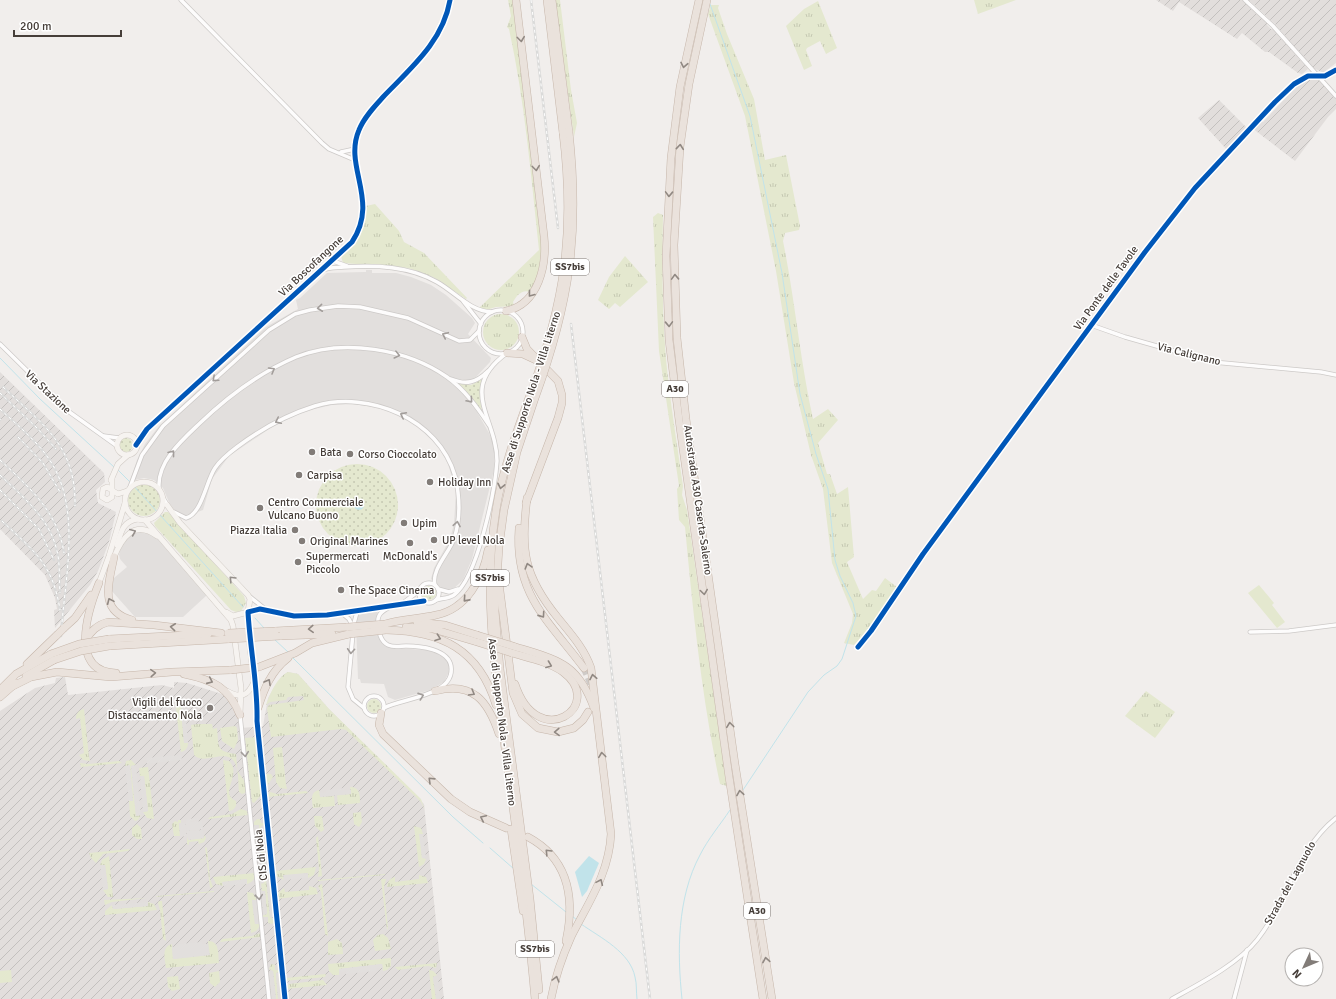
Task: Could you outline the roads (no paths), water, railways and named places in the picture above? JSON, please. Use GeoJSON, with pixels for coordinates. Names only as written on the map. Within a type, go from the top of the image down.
{"type":"FeatureCollection","features":[{"type":"Feature","properties":{"kind":"highway"},"geometry":{"type":"LineString","coordinates":[[506,311],[517,308],[531,296],[541,277],[545,257],[516,0]]}},
{"type":"Feature","properties":{"kind":"highway","name":"Asse di Supporto Nola - Villa Literno"},"geometry":{"type":"LineString","coordinates":[[547,0],[566,132]]}},
{"type":"Feature","properties":{"kind":"highway","name":"Asse di Supporto Nola - Villa Literno"},"geometry":{"type":"LineString","coordinates":[[535,999],[524,894],[523,861],[496,631],[495,594],[499,547],[517,452],[555,321],[566,260],[569,198],[566,132],[552,0]]}},
{"type":"Feature","properties":{"kind":"highway"},"geometry":{"type":"LineString","coordinates":[[689,39],[696,0]]}},
{"type":"Feature","properties":{"kind":"highway","name":"Autostrada A30 Caserta-Salerno"},"geometry":{"type":"LineString","coordinates":[[699,0],[689,39],[680,87],[669,186],[666,256],[669,340],[729,777],[739,831],[763,999]]}},
{"type":"Feature","properties":{"kind":"highway","name":"Autostrada A30 Caserta-Salerno"},"geometry":{"type":"LineString","coordinates":[[707,0],[701,22],[689,84],[678,178],[674,245],[677,338],[686,419],[735,764],[772,999]]}},
{"type":"Feature","properties":{"kind":"highway"},"geometry":{"type":"LineString","coordinates":[[522,337],[524,343],[537,360],[558,381],[562,395],[562,403],[558,418],[521,515],[518,540],[520,563],[525,584],[542,615],[584,668]]}},
{"type":"Feature","properties":{"kind":"highway"},"geometry":{"type":"LineString","coordinates":[[507,353],[523,354],[537,360]]}},
{"type":"Feature","properties":{"kind":"highway","name":"Asse di Supporto Nola - Villa Literno"},"geometry":{"type":"LineString","coordinates":[[532,396],[512,447],[496,510],[491,563],[489,610],[491,640],[502,726],[530,899],[540,999]]}},
{"type":"Feature","properties":{"kind":"highway"},"geometry":{"type":"LineString","coordinates":[[527,498],[523,543],[530,572],[543,598],[577,642],[588,659],[594,684],[610,823],[610,845],[603,876],[582,917],[572,927]]}},
{"type":"Feature","properties":{"kind":"highway"},"geometry":{"type":"LineString","coordinates":[[385,627],[447,612],[458,606],[468,596],[478,580],[484,566],[496,510]]}},
{"type":"Feature","properties":{"kind":"highway"},"geometry":{"type":"LineString","coordinates":[[499,547],[501,596],[513,692],[519,708],[527,719],[538,728],[554,732],[569,730],[579,724],[588,712]]}},
{"type":"Feature","properties":{"kind":"highway"},"geometry":{"type":"LineString","coordinates":[[114,557],[108,590],[111,605],[119,615],[125,618],[154,625]]}},
{"type":"Feature","properties":{"kind":"highway"},"geometry":{"type":"LineString","coordinates":[[0,690],[82,609],[99,583]]}},
{"type":"Feature","properties":{"kind":"highway"},"geometry":{"type":"LineString","coordinates":[[99,583],[89,611],[85,641],[87,655],[96,667],[111,673],[134,674]]}},
{"type":"Feature","properties":{"kind":"highway"},"geometry":{"type":"LineString","coordinates":[[85,641],[93,630],[101,624],[108,622],[154,625],[226,635]]}},
{"type":"Feature","properties":{"kind":"highway"},"geometry":{"type":"LineString","coordinates":[[109,643],[226,635],[280,636],[429,623],[512,650],[556,668],[569,677],[577,696],[574,708],[560,720],[550,721],[536,715],[520,696],[511,674]]}},
{"type":"Feature","properties":{"kind":"highway"},"geometry":{"type":"LineString","coordinates":[[385,627],[429,634],[453,645],[475,664],[487,682],[502,726]]}},
{"type":"Feature","properties":{"kind":"highway"},"geometry":{"type":"LineString","coordinates":[[16,674],[53,657],[109,643],[275,630],[350,629]]}},
{"type":"Feature","properties":{"kind":"highway"},"geometry":{"type":"LineString","coordinates":[[13,686],[31,677],[57,672],[99,677],[231,670],[259,667],[285,658],[312,643],[350,629]]}},
{"type":"Feature","properties":{"kind":"highway"},"geometry":{"type":"LineString","coordinates":[[512,650],[557,660],[572,669],[585,686],[597,716]]}},
{"type":"Feature","properties":{"kind":"highway"},"geometry":{"type":"LineString","coordinates":[[0,697],[53,657]]}},
{"type":"Feature","properties":{"kind":"highway"},"geometry":{"type":"LineString","coordinates":[[258,708],[267,684],[285,658]]}},
{"type":"Feature","properties":{"kind":"highway"},"geometry":{"type":"LineString","coordinates":[[172,672],[208,680],[226,691],[240,715]]}},
{"type":"Feature","properties":{"kind":"highway"},"geometry":{"type":"LineString","coordinates":[[435,691],[459,688],[473,692],[489,709],[499,734]]}},
{"type":"Feature","properties":{"kind":"highway"},"geometry":{"type":"LineString","coordinates":[[493,696],[518,888],[522,909],[529,931]]}},
{"type":"Feature","properties":{"kind":"highway"},"geometry":{"type":"LineString","coordinates":[[383,710],[379,725],[383,734],[441,790],[460,806],[506,828]]}},
{"type":"Feature","properties":{"kind":"highway"},"geometry":{"type":"LineString","coordinates":[[528,837],[541,846],[558,865],[568,888],[571,909],[572,927],[551,999]]}},
{"type":"Feature","properties":{"kind":"street"},"geometry":{"type":"LineString","coordinates":[[181,0],[322,143],[329,149],[340,152],[356,160]]}},
{"type":"Feature","properties":{"kind":"street","name":"Via Boscofangone"},"geometry":{"type":"LineString","coordinates":[[118,464],[135,450],[136,445],[147,429],[333,261],[352,242],[362,220],[363,201],[356,160],[355,149],[357,136],[364,120],[434,42],[444,23],[450,0]]}},
{"type":"Feature","properties":{"kind":"street"},"geometry":{"type":"LineString","coordinates":[[1245,0],[1273,26],[1320,76],[1336,96]]}},
{"type":"Feature","properties":{"kind":"street","name":"Via Ponte delle Tavole"},"geometry":{"type":"LineString","coordinates":[[858,647],[923,554],[1195,188],[1275,102],[1294,84],[1308,76],[1330,74],[1336,70]]}},
{"type":"Feature","properties":{"kind":"street"},"geometry":{"type":"LineString","coordinates":[[340,152],[355,149]]}},
{"type":"Feature","properties":{"kind":"street"},"geometry":{"type":"LineString","coordinates":[[340,254],[340,263]]}},
{"type":"Feature","properties":{"kind":"street"},"geometry":{"type":"LineString","coordinates":[[333,261],[352,267]]}},
{"type":"Feature","properties":{"kind":"street"},"geometry":{"type":"LineString","coordinates":[[333,261],[336,267]]}},
{"type":"Feature","properties":{"kind":"street"},"geometry":{"type":"LineString","coordinates":[[266,610],[248,595],[180,523],[167,505],[159,488],[161,473],[168,459],[201,422],[240,390],[297,357],[330,349],[354,348],[376,351],[416,361],[448,378],[460,382],[473,382],[482,378],[498,360],[517,347],[522,337],[522,328],[518,319],[506,311],[492,312],[480,310],[438,282],[412,271],[394,268],[336,267],[322,271]]}},
{"type":"Feature","properties":{"kind":"street"},"geometry":{"type":"LineString","coordinates":[[458,296],[481,324]]}},
{"type":"Feature","properties":{"kind":"street"},"geometry":{"type":"LineString","coordinates":[[99,583],[109,556],[129,489],[134,482],[142,455],[163,426],[269,330],[295,314],[338,306],[360,307],[408,318],[459,341],[470,340],[479,332]]}},
{"type":"Feature","properties":{"kind":"street"},"geometry":{"type":"LineString","coordinates":[[492,312],[487,315],[481,324],[479,332],[482,343],[488,350],[499,354],[507,353]]}},
{"type":"Feature","properties":{"kind":"street","name":"Via Calignano"},"geometry":{"type":"LineString","coordinates":[[1092,325],[1125,337],[1213,362],[1321,372],[1336,375]]}},
{"type":"Feature","properties":{"kind":"street","name":"Via Stazione"},"geometry":{"type":"LineString","coordinates":[[0,344],[68,411],[101,435]]}},
{"type":"Feature","properties":{"kind":"street"},"geometry":{"type":"LineString","coordinates":[[224,610],[233,616],[257,609],[294,616],[343,614],[388,608],[424,601],[430,603],[451,596],[459,589],[470,571],[480,547],[496,474],[497,449],[484,414],[482,395],[491,369]]}},
{"type":"Feature","properties":{"kind":"street"},"geometry":{"type":"LineString","coordinates":[[448,378],[472,400],[489,425]]}},
{"type":"Feature","properties":{"kind":"street"},"geometry":{"type":"LineString","coordinates":[[167,505],[182,517],[186,518],[194,515],[199,508],[207,482],[222,460],[263,429],[292,414],[318,406],[342,403],[358,403],[385,408],[404,416],[425,430],[444,454],[454,475],[460,506],[457,527],[451,546],[435,572],[435,585],[438,589],[439,595],[436,600]]}},
{"type":"Feature","properties":{"kind":"street","name":"Via Boscofangone"},"geometry":{"type":"LineString","coordinates":[[101,435],[119,438],[125,435],[131,436],[147,429]]}},
{"type":"Feature","properties":{"kind":"street"},"geometry":{"type":"LineString","coordinates":[[101,435],[122,453],[129,454]]}},
{"type":"Feature","properties":{"kind":"street"},"geometry":{"type":"LineString","coordinates":[[131,436],[136,445]]}},
{"type":"Feature","properties":{"kind":"street","name":"Via Boscofangone"},"geometry":{"type":"LineString","coordinates":[[105,488],[112,478],[118,464],[119,438]]}},
{"type":"Feature","properties":{"kind":"street","name":"Via Boscofangone"},"geometry":{"type":"LineString","coordinates":[[112,478],[113,493]]}},
{"type":"Feature","properties":{"kind":"street"},"geometry":{"type":"LineString","coordinates":[[134,482],[149,482],[159,488]]}},
{"type":"Feature","properties":{"kind":"street"},"geometry":{"type":"LineString","coordinates":[[113,493],[107,500],[102,497],[102,491],[105,488],[113,493],[125,502],[130,513],[138,519]]}},
{"type":"Feature","properties":{"kind":"street"},"geometry":{"type":"LineString","coordinates":[[113,493],[118,494],[129,489]]}},
{"type":"Feature","properties":{"kind":"street"},"geometry":{"type":"LineString","coordinates":[[114,557],[123,528],[131,520],[145,520],[157,515],[161,510],[163,498]]}},
{"type":"Feature","properties":{"kind":"street"},"geometry":{"type":"LineString","coordinates":[[145,520],[224,610],[233,626],[241,697],[240,715]]}},
{"type":"Feature","properties":{"kind":"street"},"geometry":{"type":"LineString","coordinates":[[114,557],[121,541],[136,530],[148,531],[162,540]]}},
{"type":"Feature","properties":{"kind":"street"},"geometry":{"type":"LineString","coordinates":[[399,605],[421,589],[425,584],[435,585]]}},
{"type":"Feature","properties":{"kind":"street"},"geometry":{"type":"LineString","coordinates":[[421,589],[421,597],[424,601]]}},
{"type":"Feature","properties":{"kind":"street"},"geometry":{"type":"LineString","coordinates":[[438,589],[449,592],[459,589]]}},
{"type":"Feature","properties":{"kind":"street"},"geometry":{"type":"LineString","coordinates":[[248,595],[250,599],[248,612],[258,708]]}},
{"type":"Feature","properties":{"kind":"street"},"geometry":{"type":"LineString","coordinates":[[343,614],[349,618],[350,629],[348,686],[354,699],[370,715],[376,716],[383,710],[435,691],[443,686],[449,679],[451,671],[450,662],[443,654],[432,650],[415,647],[391,646],[385,642],[379,632],[378,617],[380,613],[388,608]]}},
{"type":"Feature","properties":{"kind":"street"},"geometry":{"type":"LineString","coordinates":[[350,629],[357,612]]}},
{"type":"Feature","properties":{"kind":"street"},"geometry":{"type":"LineString","coordinates":[[1250,632],[1288,631],[1336,625]]}},
{"type":"Feature","properties":{"kind":"street"},"geometry":{"type":"LineString","coordinates":[[241,697],[249,692],[255,681]]}},
{"type":"Feature","properties":{"kind":"street"},"geometry":{"type":"LineString","coordinates":[[226,691],[241,697]]}},
{"type":"Feature","properties":{"kind":"street"},"geometry":{"type":"LineString","coordinates":[[364,708],[365,701],[373,696],[382,699],[383,710]]}},
{"type":"Feature","properties":{"kind":"street","name":"CIS di Nola"},"geometry":{"type":"LineString","coordinates":[[258,708],[257,721],[285,999]]}},
{"type":"Feature","properties":{"kind":"street","name":"CIS di Nola"},"geometry":{"type":"LineString","coordinates":[[240,715],[269,999]]}},
{"type":"Feature","properties":{"kind":"street","name":"Strada del Lagnuolo"},"geometry":{"type":"LineString","coordinates":[[1247,950],[1268,924],[1311,844],[1324,828],[1336,818]]}},
{"type":"Feature","properties":{"kind":"street"},"geometry":{"type":"LineString","coordinates":[[1172,999],[1213,975],[1247,950]]}},
{"type":"Feature","properties":{"kind":"street"},"geometry":{"type":"LineString","coordinates":[[1234,999],[1247,950]]}},
{"type":"Feature","properties":{"kind":"water"},"geometry":{"type":"Polygon","coordinates":[[[357,500],[361,500],[364,505],[361,510],[357,510],[354,507],[354,503],[357,500]]]}},
{"type":"Feature","properties":{"kind":"water"},"geometry":{"type":"Polygon","coordinates":[[[589,856],[599,863],[587,891],[582,897],[575,872],[589,856]]]}},
{"type":"Feature","properties":{"kind":"waterway"},"geometry":{"type":"LineString","coordinates":[[710,4],[750,116],[782,273],[800,394],[816,454],[828,489],[835,560],[840,576],[853,603],[856,616],[842,659],[837,666],[824,675],[808,692],[743,790]]}},
{"type":"Feature","properties":{"kind":"waterway"},"geometry":{"type":"LineString","coordinates":[[0,358],[40,399],[114,467]]}},
{"type":"Feature","properties":{"kind":"waterway"},"geometry":{"type":"LineString","coordinates":[[118,470],[130,482]]}},
{"type":"Feature","properties":{"kind":"waterway"},"geometry":{"type":"LineString","coordinates":[[132,484],[243,607]]}},
{"type":"Feature","properties":{"kind":"waterway"},"geometry":{"type":"LineString","coordinates":[[255,618],[264,628]]}},
{"type":"Feature","properties":{"kind":"waterway"},"geometry":{"type":"LineString","coordinates":[[274,639],[288,652]]}},
{"type":"Feature","properties":{"kind":"waterway"},"geometry":{"type":"LineString","coordinates":[[293,658],[453,817],[483,843]]}},
{"type":"Feature","properties":{"kind":"waterway"},"geometry":{"type":"LineString","coordinates":[[682,999],[679,944],[680,926],[687,889],[692,872],[703,849],[730,810]]}},
{"type":"Feature","properties":{"kind":"waterway"},"geometry":{"type":"LineString","coordinates":[[490,848],[514,869]]}},
{"type":"Feature","properties":{"kind":"waterway"},"geometry":{"type":"LineString","coordinates":[[531,884],[566,912]]}},
{"type":"Feature","properties":{"kind":"waterway"},"geometry":{"type":"LineString","coordinates":[[572,916],[577,920]]}},
{"type":"Feature","properties":{"kind":"waterway"},"geometry":{"type":"LineString","coordinates":[[581,924],[614,946],[627,960],[635,977],[637,999]]}},
{"type":"Feature","properties":{"kind":"tunnel"},"geometry":{"type":"LineString","coordinates":[[584,668],[591,684]]}},
{"type":"Feature","properties":{"kind":"railway"},"geometry":{"type":"LineString","coordinates":[[531,0],[558,228]]}},
{"type":"Feature","properties":{"kind":"railway"},"geometry":{"type":"LineString","coordinates":[[571,324],[650,999]]}},
{"type":"Feature","properties":{"kind":"railway"},"geometry":{"type":"LineString","coordinates":[[3,387],[44,425],[63,452],[70,467],[74,485],[75,506]]}},
{"type":"Feature","properties":{"kind":"railway"},"geometry":{"type":"LineString","coordinates":[[0,393],[37,428],[56,449]]}},
{"type":"Feature","properties":{"kind":"railway"},"geometry":{"type":"LineString","coordinates":[[0,409],[44,452],[59,479],[66,500],[69,522],[69,545],[61,636]]}},
{"type":"Feature","properties":{"kind":"railway"},"geometry":{"type":"LineString","coordinates":[[18,437],[43,463],[60,492]]}},
{"type":"Feature","properties":{"kind":"railway"},"geometry":{"type":"LineString","coordinates":[[0,460],[41,501],[56,525],[61,538],[64,553]]}},
{"type":"Feature","properties":{"kind":"railway"},"geometry":{"type":"LineString","coordinates":[[0,475],[36,511],[50,532],[55,543],[58,556],[60,593]]}},
{"type":"Feature","properties":{"kind":"railway"},"geometry":{"type":"LineString","coordinates":[[0,490],[39,529],[54,560]]}},
{"type":"Feature","properties":{"kind":"railway"},"geometry":{"type":"LineString","coordinates":[[2,521],[33,550],[47,570],[57,594],[60,610]]}},
{"type":"Feature","properties":{"kind":"place","name":"Bata"},"geometry":{"type":"Point","coordinates":[312,452]}},
{"type":"Feature","properties":{"kind":"place","name":"Corso Cioccolato"},"geometry":{"type":"Point","coordinates":[350,454]}},
{"type":"Feature","properties":{"kind":"place","name":"Carpisa"},"geometry":{"type":"Point","coordinates":[299,475]}},
{"type":"Feature","properties":{"kind":"place","name":"Holiday Inn"},"geometry":{"type":"Point","coordinates":[430,482]}},
{"type":"Feature","properties":{"kind":"place","name":"Centro Commerciale Vulcano Buono"},"geometry":{"type":"Point","coordinates":[260,508]}},
{"type":"Feature","properties":{"kind":"place","name":"Upim"},"geometry":{"type":"Point","coordinates":[404,523]}},
{"type":"Feature","properties":{"kind":"place","name":"Piazza Italia"},"geometry":{"type":"Point","coordinates":[295,530]}},
{"type":"Feature","properties":{"kind":"place","name":"UP level Nola"},"geometry":{"type":"Point","coordinates":[434,540]}},
{"type":"Feature","properties":{"kind":"place","name":"Original Marines"},"geometry":{"type":"Point","coordinates":[302,541]}},
{"type":"Feature","properties":{"kind":"place","name":"McDonald's"},"geometry":{"type":"Point","coordinates":[410,543]}},
{"type":"Feature","properties":{"kind":"place","name":"Supermercati Piccolo"},"geometry":{"type":"Point","coordinates":[298,562]}},
{"type":"Feature","properties":{"kind":"place","name":"The Space Cinema"},"geometry":{"type":"Point","coordinates":[341,590]}},
{"type":"Feature","properties":{"kind":"place","name":"Vigili del fuoco Distaccamento Nola"},"geometry":{"type":"Point","coordinates":[210,708]}}]}
